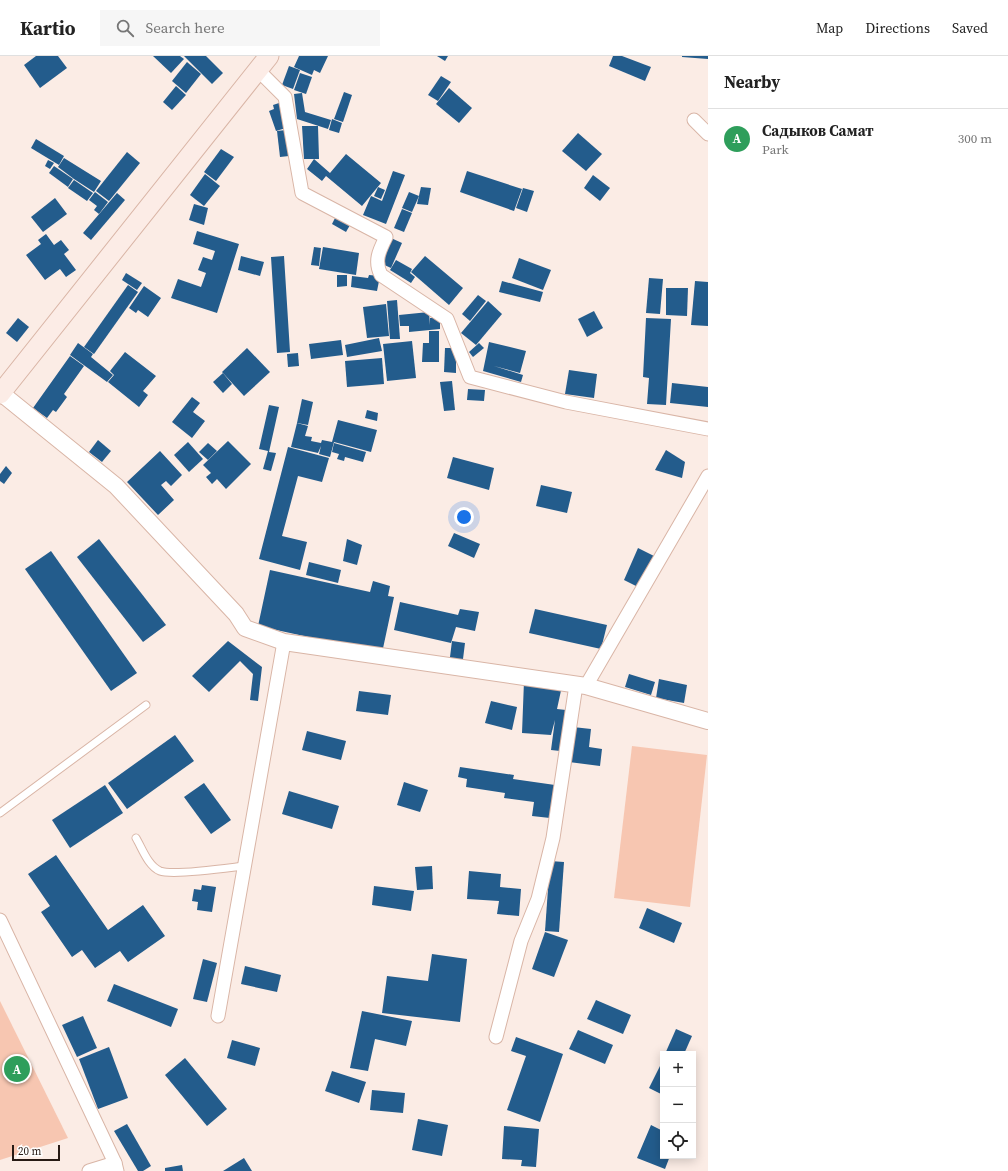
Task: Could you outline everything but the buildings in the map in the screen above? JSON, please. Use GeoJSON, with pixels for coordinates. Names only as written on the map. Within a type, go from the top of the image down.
{"type":"FeatureCollection","features":[{"type":"Feature","properties":{"kind":"main road"},"geometry":{"type":"LineString","coordinates":[[1,394],[263,63]]}},
{"type":"Feature","properties":{"kind":"street"},"geometry":{"type":"LineString","coordinates":[[263,63],[285,97],[302,193],[386,237],[378,254],[378,268],[382,275],[447,320],[470,377],[566,402],[708,429]]}},
{"type":"Feature","properties":{"kind":"street"},"geometry":{"type":"LineString","coordinates":[[694,120],[708,134]]}},
{"type":"Feature","properties":{"kind":"street"},"geometry":{"type":"LineString","coordinates":[[1,394],[116,486],[236,614],[245,628],[284,642],[581,686],[708,721]]}},
{"type":"Feature","properties":{"kind":"street"},"geometry":{"type":"LineString","coordinates":[[496,1037],[521,941],[538,899],[553,838],[581,686],[708,476]]}},
{"type":"Feature","properties":{"kind":"street"},"geometry":{"type":"LineString","coordinates":[[218,1016],[284,642]]}},
{"type":"Feature","properties":{"kind":"street"},"geometry":{"type":"LineString","coordinates":[[0,920],[116,1167],[89,1171]]}},
{"type":"Feature","properties":{"kind":"lane"},"geometry":{"type":"LineString","coordinates":[[0,813],[146,706]]}},
{"type":"Feature","properties":{"kind":"lane"},"geometry":{"type":"LineString","coordinates":[[136,838],[151,865],[160,871],[173,872],[244,866]]}},
{"type":"Feature","properties":{"kind":"shaded area"},"geometry":{"type":"Polygon","coordinates":[[[632,746],[707,755],[690,907],[614,898],[632,746]]]}},
{"type":"Feature","properties":{"kind":"shaded area"},"geometry":{"type":"Polygon","coordinates":[[[0,1001],[68,1138],[0,1160],[0,1001]]]}},
{"type":"Feature","properties":{"kind":"place","name":"Садыков Самат"},"geometry":{"type":"Point","coordinates":[17,1069]}}]}
